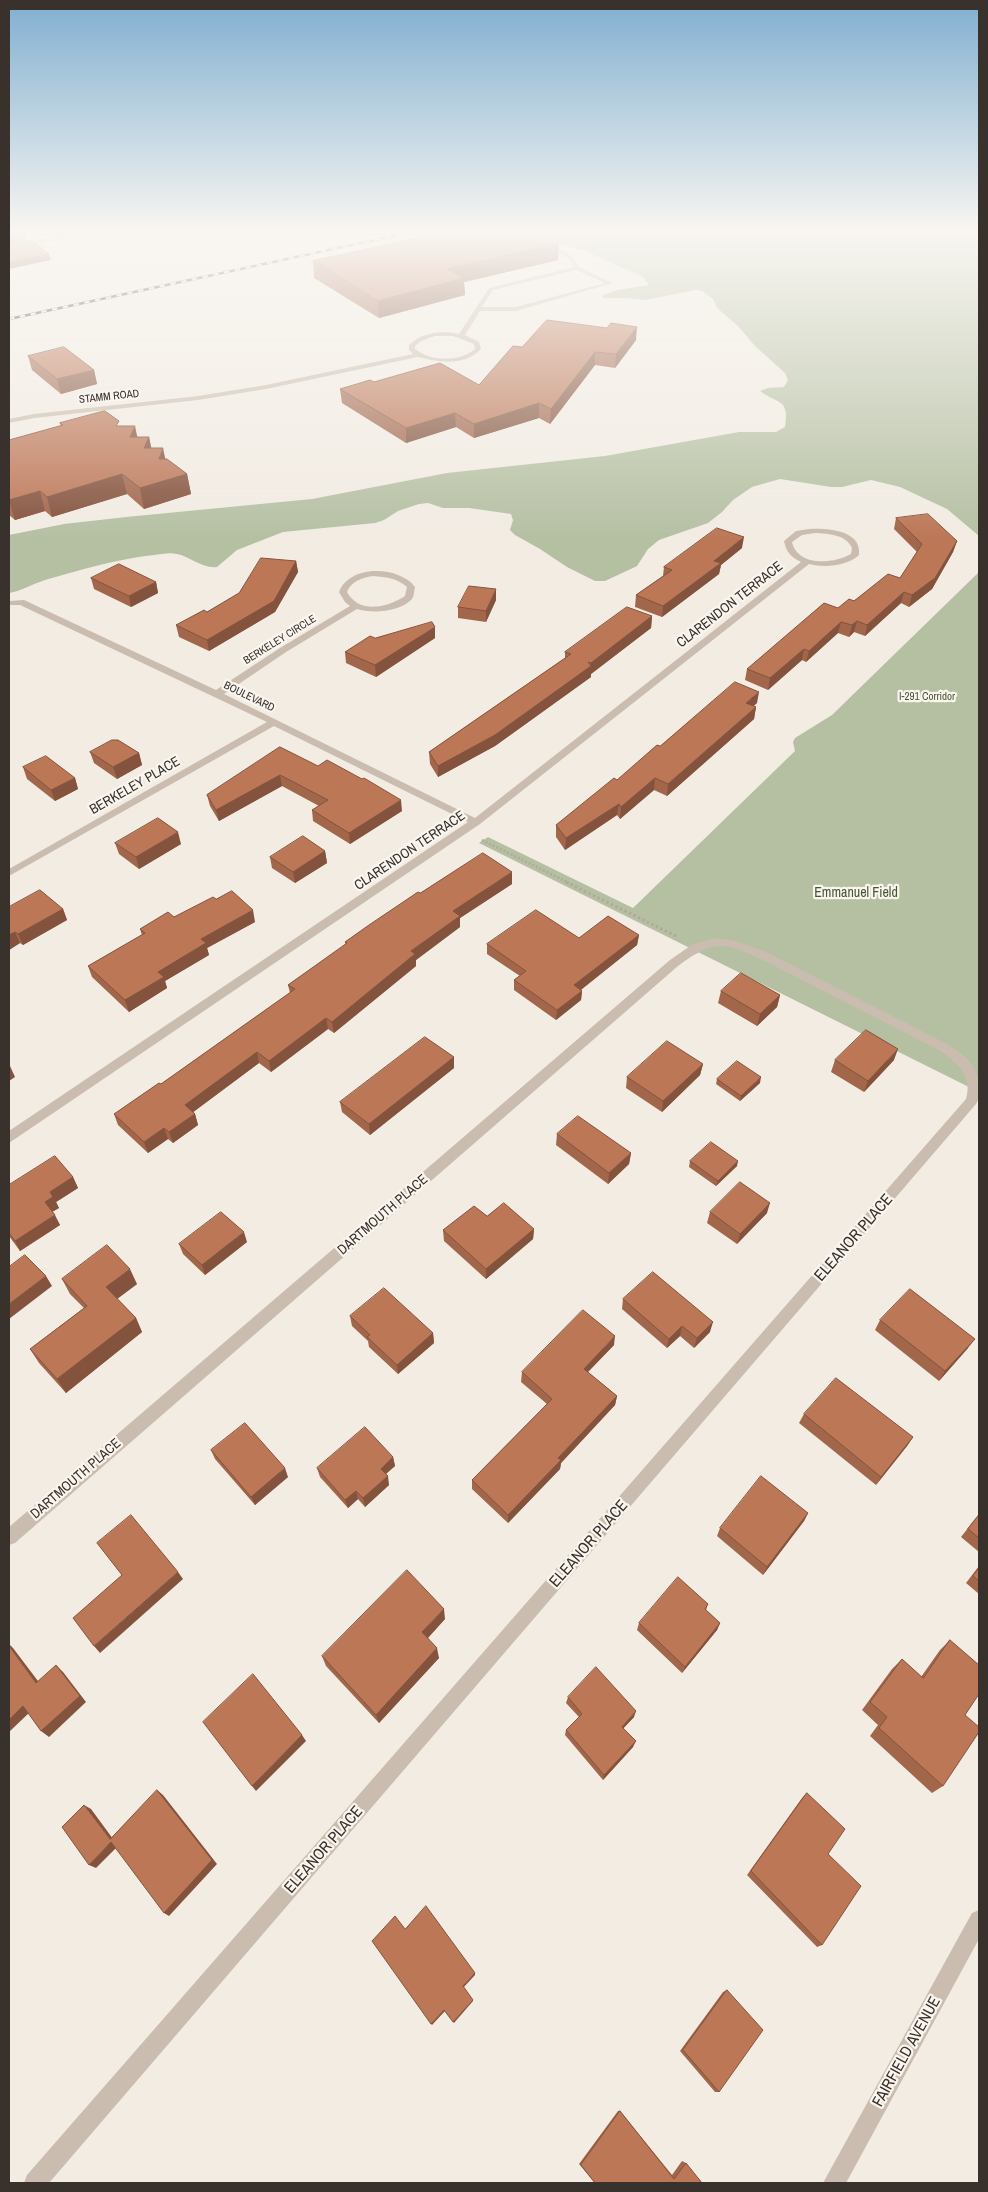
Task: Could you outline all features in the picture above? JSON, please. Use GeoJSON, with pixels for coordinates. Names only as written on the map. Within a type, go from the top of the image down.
{"type":"FeatureCollection","features":[{"type":"Feature","properties":{"kind":"street"},"geometry":{"type":"LineString","coordinates":[[418,355],[412,350],[412,345],[425,337],[441,334]]}},
{"type":"Feature","properties":{"kind":"street"},"geometry":{"type":"LineString","coordinates":[[446,334],[461,336]]}},
{"type":"Feature","properties":{"kind":"street","name":"STAMM ROAD"},"geometry":{"type":"LineString","coordinates":[[9,421],[34,416],[198,398],[266,387],[418,355],[440,360],[465,357],[474,353],[478,348],[477,344],[461,336]]}},
{"type":"Feature","properties":{"kind":"street","name":"CLARENDON TERRACE"},"geometry":{"type":"LineString","coordinates":[[814,531],[831,532],[850,539],[857,550],[850,560],[841,563],[819,564],[808,561],[791,552],[788,547],[788,541],[799,533],[814,531]]}},
{"type":"Feature","properties":{"kind":"street","name":"CLARENDON TERRACE"},"geometry":{"type":"LineString","coordinates":[[9,1138],[464,831],[808,561]]}},
{"type":"Feature","properties":{"kind":"street"},"geometry":{"type":"LineString","coordinates":[[364,575],[393,575],[401,578],[411,586],[409,597],[396,606],[376,609],[356,606],[344,598],[344,587],[355,578],[364,575]]}},
{"type":"Feature","properties":{"kind":"street","name":"BOULEVARD"},"geometry":{"type":"LineString","coordinates":[[9,603],[21,602],[217,694],[476,822]]}},
{"type":"Feature","properties":{"kind":"street","name":"BERKELEY CIRCLE"},"geometry":{"type":"LineString","coordinates":[[217,694],[282,650],[356,606]]}},
{"type":"Feature","properties":{"kind":"street","name":"BERKELEY PLACE"},"geometry":{"type":"LineString","coordinates":[[9,873],[274,722]]}},
{"type":"Feature","properties":{"kind":"street","name":"DARTMOUTH PLACE"},"geometry":{"type":"LineString","coordinates":[[9,1537],[674,963],[697,946],[723,941],[749,949],[773,960]]}},
{"type":"Feature","properties":{"kind":"street","name":"ELEANOR PLACE"},"geometry":{"type":"LineString","coordinates":[[35,2183],[972,1101],[977,1090],[974,1078],[963,1060],[773,960]]}},
{"type":"Feature","properties":{"kind":"street","name":"FAIRFIELD AVENUE"},"geometry":{"type":"LineString","coordinates":[[834,2183],[979,1920]]}},
{"type":"Feature","properties":{"kind":"path"},"geometry":{"type":"LineString","coordinates":[[464,831],[697,946]]}},
{"type":"Feature","properties":{"kind":"green space"},"geometry":{"type":"Polygon","coordinates":[[[745,334],[979,334],[979,536],[947,509],[900,487],[871,480],[842,487],[831,487],[780,479],[752,487],[733,500],[708,523],[659,540],[648,549],[637,566],[605,581],[595,581],[567,567],[515,535],[510,530],[513,520],[511,514],[469,508],[443,508],[428,503],[398,511],[384,520],[375,523],[283,532],[237,550],[217,567],[202,565],[177,554],[163,554],[99,565],[45,580],[9,593],[9,535],[64,524],[312,499],[447,473],[605,456],[739,432],[776,432],[785,427],[786,411],[781,403],[760,391],[768,388],[784,387],[788,380],[785,373],[745,334]]]}},
{"type":"Feature","properties":{"kind":"green space","name":"Emmanuel Field"},"geometry":{"type":"Polygon","coordinates":[[[979,572],[979,1092],[479,843],[488,837],[633,908],[795,751],[793,742],[795,738],[832,715],[979,572]]]}},
{"type":"Feature","properties":{"kind":"building"},"geometry":{"type":"Polygon","coordinates":[[[534,334],[631,334],[616,354],[595,352],[551,409],[539,403],[474,424],[455,413],[406,428],[340,389],[370,380],[374,382],[440,363],[479,385],[513,346],[522,347],[534,334]]]}},
{"type":"Feature","properties":{"kind":"building"},"geometry":{"type":"Polygon","coordinates":[[[64,347],[94,370],[57,379],[28,356],[64,347]]]}},
{"type":"Feature","properties":{"kind":"building"},"geometry":{"type":"Polygon","coordinates":[[[105,411],[119,421],[116,426],[135,426],[130,437],[149,437],[144,448],[163,448],[159,459],[167,459],[187,474],[140,488],[122,474],[47,497],[40,491],[9,500],[9,440],[63,425],[60,423],[105,411]]]}},
{"type":"Feature","properties":{"kind":"building"},"geometry":{"type":"Polygon","coordinates":[[[928,514],[957,541],[935,578],[912,595],[904,592],[867,625],[857,621],[852,625],[841,622],[809,651],[804,649],[770,678],[747,669],[824,603],[838,608],[849,599],[854,601],[888,574],[900,578],[922,544],[896,518],[928,514]]]}},
{"type":"Feature","properties":{"kind":"building"},"geometry":{"type":"Polygon","coordinates":[[[717,528],[744,537],[714,561],[721,563],[663,606],[636,595],[672,570],[664,567],[717,528]]]}},
{"type":"Feature","properties":{"kind":"building"},"geometry":{"type":"Polygon","coordinates":[[[261,558],[296,561],[274,601],[207,640],[176,625],[204,610],[207,612],[239,593],[261,558]]]}},
{"type":"Feature","properties":{"kind":"building"},"geometry":{"type":"Polygon","coordinates":[[[119,564],[156,582],[129,596],[91,578],[119,564]]]}},
{"type":"Feature","properties":{"kind":"building"},"geometry":{"type":"Polygon","coordinates":[[[469,586],[496,589],[486,611],[458,607],[469,586]]]}},
{"type":"Feature","properties":{"kind":"building"},"geometry":{"type":"Polygon","coordinates":[[[627,607],[652,616],[591,663],[588,662],[591,666],[495,735],[438,766],[429,752],[571,654],[565,652],[627,607]]]}},
{"type":"Feature","properties":{"kind":"building"},"geometry":{"type":"Polygon","coordinates":[[[432,622],[435,627],[375,665],[345,652],[370,636],[375,638],[432,622]]]}},
{"type":"Feature","properties":{"kind":"building"},"geometry":{"type":"Polygon","coordinates":[[[735,682],[759,692],[746,703],[756,707],[668,784],[655,778],[621,807],[619,804],[566,838],[556,825],[614,778],[617,780],[657,745],[660,746],[735,682]]]}},
{"type":"Feature","properties":{"kind":"building"},"geometry":{"type":"Polygon","coordinates":[[[112,740],[118,740],[139,753],[113,767],[90,752],[112,740]]]}},
{"type":"Feature","properties":{"kind":"building"},"geometry":{"type":"Polygon","coordinates":[[[280,747],[318,766],[327,760],[362,779],[364,778],[401,800],[349,833],[312,810],[328,800],[280,775],[216,810],[207,795],[280,747]]]}},
{"type":"Feature","properties":{"kind":"building"},"geometry":{"type":"Polygon","coordinates":[[[46,756],[75,778],[51,790],[23,767],[46,756]]]}},
{"type":"Feature","properties":{"kind":"building"},"geometry":{"type":"Polygon","coordinates":[[[158,818],[178,832],[136,857],[115,843],[158,818]]]}},
{"type":"Feature","properties":{"kind":"building"},"geometry":{"type":"Polygon","coordinates":[[[303,836],[325,851],[293,872],[270,857],[303,836]]]}},
{"type":"Feature","properties":{"kind":"building"},"geometry":{"type":"Polygon","coordinates":[[[483,853],[512,872],[453,911],[460,916],[411,951],[415,954],[332,1022],[326,1018],[269,1061],[257,1052],[185,1105],[195,1114],[169,1132],[164,1128],[144,1142],[114,1114],[159,1083],[161,1084],[295,989],[288,985],[369,925],[418,892],[420,893],[483,853]]]}},
{"type":"Feature","properties":{"kind":"building"},"geometry":{"type":"Polygon","coordinates":[[[40,890],[63,909],[18,934],[15,932],[9,935],[9,907],[40,890]]]}},
{"type":"Feature","properties":{"kind":"building"},"geometry":{"type":"Polygon","coordinates":[[[232,891],[253,910],[201,939],[206,943],[158,972],[164,977],[125,1000],[88,966],[145,933],[140,929],[168,912],[174,917],[213,897],[216,899],[232,891]]]}},
{"type":"Feature","properties":{"kind":"building"},"geometry":{"type":"Polygon","coordinates":[[[536,910],[579,938],[608,916],[639,935],[574,985],[582,991],[557,1010],[514,980],[526,971],[487,944],[536,910]]]}},
{"type":"Feature","properties":{"kind":"building"},"geometry":{"type":"Polygon","coordinates":[[[741,973],[780,995],[760,1014],[721,991],[741,973]]]}},
{"type":"Feature","properties":{"kind":"building"},"geometry":{"type":"Polygon","coordinates":[[[866,1030],[898,1049],[868,1081],[835,1060],[866,1030]]]}},
{"type":"Feature","properties":{"kind":"building"},"geometry":{"type":"Polygon","coordinates":[[[425,1037],[454,1057],[369,1124],[340,1102],[425,1037]]]}},
{"type":"Feature","properties":{"kind":"building"},"geometry":{"type":"Polygon","coordinates":[[[667,1041],[703,1064],[663,1101],[627,1077],[667,1041]]]}},
{"type":"Feature","properties":{"kind":"building"},"geometry":{"type":"Polygon","coordinates":[[[737,1061],[761,1077],[741,1096],[717,1079],[737,1061]]]}},
{"type":"Feature","properties":{"kind":"building"},"geometry":{"type":"Polygon","coordinates":[[[578,1116],[631,1153],[609,1173],[557,1134],[578,1116]]]}},
{"type":"Feature","properties":{"kind":"building"},"geometry":{"type":"Polygon","coordinates":[[[711,1142],[738,1161],[718,1181],[690,1161],[711,1142]]]}},
{"type":"Feature","properties":{"kind":"building"},"geometry":{"type":"Polygon","coordinates":[[[55,1156],[73,1177],[50,1192],[53,1197],[45,1202],[55,1215],[15,1241],[9,1233],[9,1185],[55,1156]]]}},
{"type":"Feature","properties":{"kind":"building"},"geometry":{"type":"Polygon","coordinates":[[[740,1182],[770,1203],[740,1234],[710,1212],[740,1182]]]}},
{"type":"Feature","properties":{"kind":"building"},"geometry":{"type":"Polygon","coordinates":[[[504,1203],[534,1229],[486,1269],[443,1230],[474,1206],[487,1216],[504,1203]]]}},
{"type":"Feature","properties":{"kind":"building"},"geometry":{"type":"Polygon","coordinates":[[[221,1212],[244,1232],[202,1265],[179,1244],[221,1212]]]}},
{"type":"Feature","properties":{"kind":"building"},"geometry":{"type":"Polygon","coordinates":[[[107,1245],[130,1269],[106,1287],[136,1318],[57,1379],[30,1349],[87,1306],[62,1279],[107,1245]]]}},
{"type":"Feature","properties":{"kind":"building"},"geometry":{"type":"Polygon","coordinates":[[[25,1255],[46,1276],[9,1304],[9,1267],[25,1255]]]}},
{"type":"Feature","properties":{"kind":"building"},"geometry":{"type":"Polygon","coordinates":[[[653,1272],[713,1322],[697,1338],[682,1326],[669,1339],[623,1299],[653,1272]]]}},
{"type":"Feature","properties":{"kind":"building"},"geometry":{"type":"Polygon","coordinates":[[[384,1288],[433,1333],[397,1365],[367,1337],[370,1335],[350,1316],[384,1288]]]}},
{"type":"Feature","properties":{"kind":"building"},"geometry":{"type":"Polygon","coordinates":[[[910,1289],[975,1339],[945,1371],[880,1320],[910,1289]]]}},
{"type":"Feature","properties":{"kind":"building"},"geometry":{"type":"Polygon","coordinates":[[[583,1310],[615,1336],[584,1369],[617,1396],[558,1458],[561,1460],[508,1515],[472,1480],[552,1399],[522,1372],[583,1310]]]}},
{"type":"Feature","properties":{"kind":"building"},"geometry":{"type":"Polygon","coordinates":[[[836,1378],[913,1437],[881,1477],[804,1414],[836,1378]]]}},
{"type":"Feature","properties":{"kind":"building"},"geometry":{"type":"Polygon","coordinates":[[[245,1423],[285,1468],[251,1497],[211,1450],[245,1423]]]}},
{"type":"Feature","properties":{"kind":"building"},"geometry":{"type":"Polygon","coordinates":[[[365,1427],[393,1457],[381,1469],[388,1476],[363,1498],[356,1491],[345,1500],[317,1468],[365,1427]]]}},
{"type":"Feature","properties":{"kind":"building"},"geometry":{"type":"Polygon","coordinates":[[[761,1476],[808,1513],[767,1567],[720,1528],[761,1476]]]}},
{"type":"Feature","properties":{"kind":"building"},"geometry":{"type":"Polygon","coordinates":[[[131,1515],[178,1572],[94,1646],[73,1618],[122,1575],[97,1543],[131,1515]]]}},
{"type":"Feature","properties":{"kind":"building"},"geometry":{"type":"Polygon","coordinates":[[[979,1515],[979,1538],[968,1529],[979,1515]]]}},
{"type":"Feature","properties":{"kind":"building"},"geometry":{"type":"Polygon","coordinates":[[[979,1568],[979,1581],[973,1576],[979,1568]]]}},
{"type":"Feature","properties":{"kind":"building"},"geometry":{"type":"Polygon","coordinates":[[[407,1570],[444,1609],[422,1632],[437,1648],[376,1715],[322,1656],[407,1570]]]}},
{"type":"Feature","properties":{"kind":"building"},"geometry":{"type":"Polygon","coordinates":[[[678,1577],[708,1604],[705,1609],[720,1623],[685,1667],[639,1623],[678,1577]]]}},
{"type":"Feature","properties":{"kind":"building"},"geometry":{"type":"Polygon","coordinates":[[[950,1640],[979,1665],[979,1694],[965,1715],[979,1727],[979,1732],[943,1786],[879,1728],[887,1717],[870,1702],[902,1659],[923,1678],[950,1640]]]}},
{"type":"Feature","properties":{"kind":"building"},"geometry":{"type":"Polygon","coordinates":[[[9,1646],[36,1683],[56,1665],[80,1696],[41,1731],[23,1706],[9,1720],[9,1646]]]}},
{"type":"Feature","properties":{"kind":"building"},"geometry":{"type":"Polygon","coordinates":[[[596,1667],[636,1711],[622,1727],[636,1741],[604,1775],[566,1730],[582,1714],[568,1697],[596,1667]]]}},
{"type":"Feature","properties":{"kind":"building"},"geometry":{"type":"Polygon","coordinates":[[[253,1674],[302,1735],[252,1786],[203,1722],[253,1674]]]}},
{"type":"Feature","properties":{"kind":"building"},"geometry":{"type":"Polygon","coordinates":[[[157,1790],[212,1860],[164,1913],[111,1842],[89,1865],[62,1827],[84,1805],[110,1839],[157,1790]]]}},
{"type":"Feature","properties":{"kind":"building"},"geometry":{"type":"Polygon","coordinates":[[[807,1793],[845,1829],[828,1854],[861,1886],[822,1945],[751,1871],[807,1793]]]}},
{"type":"Feature","properties":{"kind":"building"},"geometry":{"type":"Polygon","coordinates":[[[426,1906],[475,1973],[463,1986],[473,2000],[453,2022],[444,2010],[431,2024],[372,1941],[395,1916],[405,1929],[426,1906]]]}},
{"type":"Feature","properties":{"kind":"building"},"geometry":{"type":"Polygon","coordinates":[[[727,1990],[763,2030],[719,2092],[683,2050],[727,1990]]]}},
{"type":"Feature","properties":{"kind":"building"},"geometry":{"type":"Polygon","coordinates":[[[620,2111],[674,2179],[686,2163],[702,2183],[595,2183],[581,2165],[620,2111]]]}},
{"type":"Feature","properties":{"kind":"park label","name":"I-291 Corridor"},"geometry":{"type":"Point","coordinates":[927,697]}}]}
